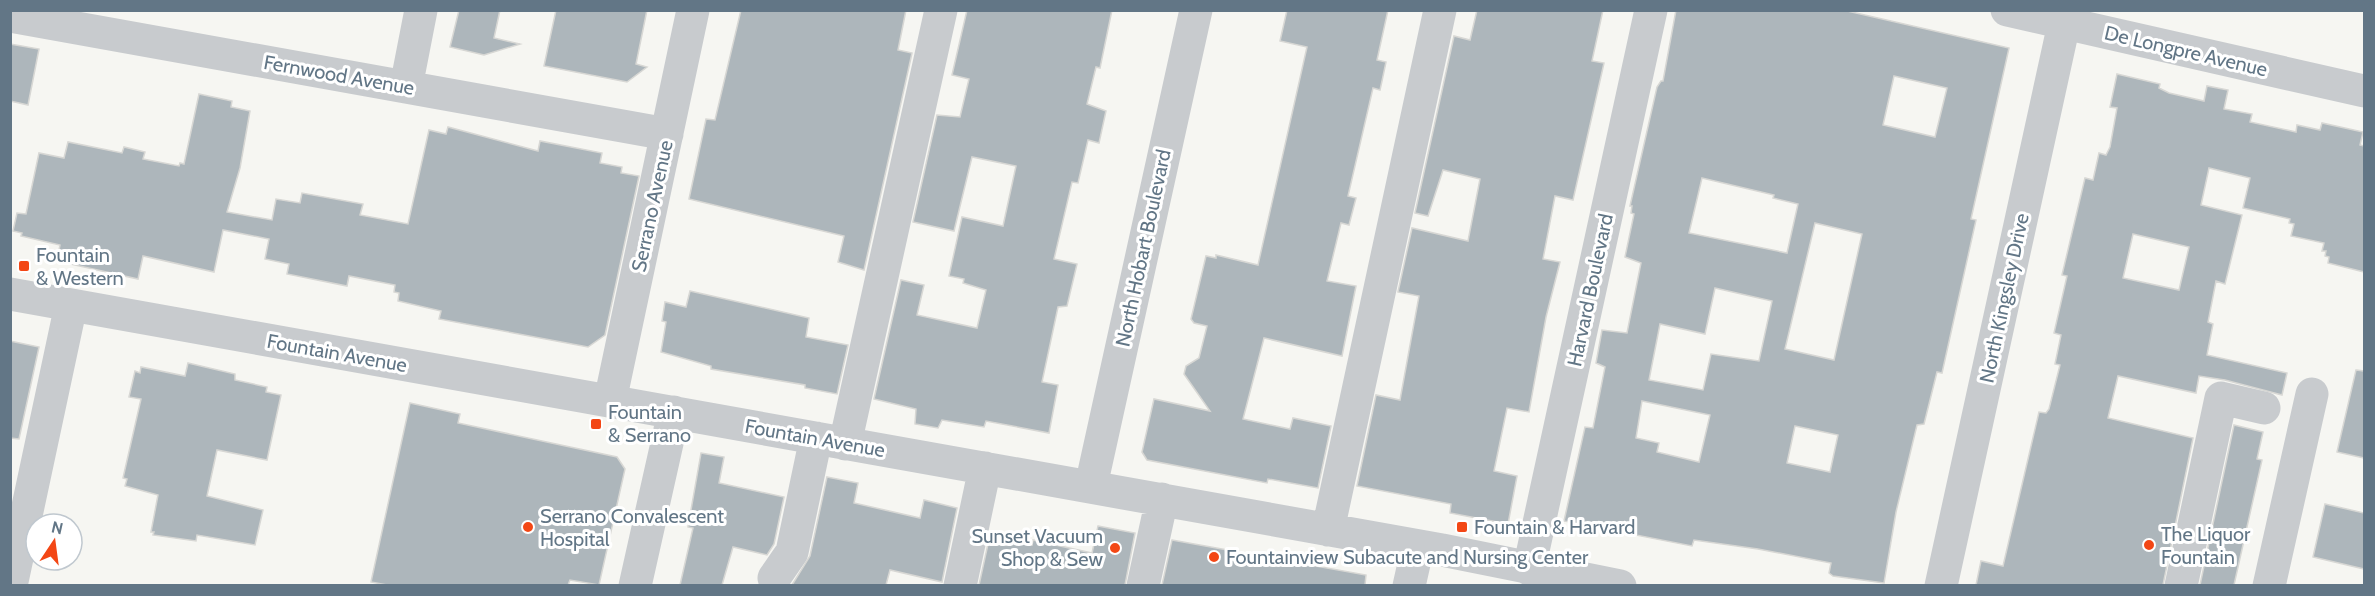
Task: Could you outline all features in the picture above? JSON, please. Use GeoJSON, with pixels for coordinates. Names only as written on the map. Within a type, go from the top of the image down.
{"type":"FeatureCollection","features":[{"type":"Feature","properties":{"kind":"street","name":"Serrano Avenue"},"geometry":{"type":"LineString","coordinates":[[610,401],[693,10]]}},
{"type":"Feature","properties":{"kind":"street"},"geometry":{"type":"LineString","coordinates":[[774,578],[792,552],[831,441],[941,10]]}},
{"type":"Feature","properties":{"kind":"street","name":"North Hobart Boulevard"},"geometry":{"type":"LineString","coordinates":[[1091,486],[1196,10]]}},
{"type":"Feature","properties":{"kind":"street"},"geometry":{"type":"LineString","coordinates":[[1328,530],[1440,10]]}},
{"type":"Feature","properties":{"kind":"street","name":"Harvard Boulevard"},"geometry":{"type":"LineString","coordinates":[[1529,569],[1651,10]]}},
{"type":"Feature","properties":{"kind":"street","name":"De Longpre Avenue"},"geometry":{"type":"LineString","coordinates":[[2007,10],[2065,17],[2364,92]]}},
{"type":"Feature","properties":{"kind":"street"},"geometry":{"type":"LineString","coordinates":[[406,87],[416,11]]}},
{"type":"Feature","properties":{"kind":"street","name":"Fernwood Avenue"},"geometry":{"type":"LineString","coordinates":[[10,16],[667,134]]}},
{"type":"Feature","properties":{"kind":"street","name":"North Kingsley Drive"},"geometry":{"type":"LineString","coordinates":[[1941,585],[2065,17]]}},
{"type":"Feature","properties":{"kind":"street","name":"Fountain Avenue"},"geometry":{"type":"LineString","coordinates":[[10,294],[1091,486],[1620,585]]}},
{"type":"Feature","properties":{"kind":"street"},"geometry":{"type":"LineString","coordinates":[[11,585],[72,305]]}},
{"type":"Feature","properties":{"kind":"street"},"geometry":{"type":"LineString","coordinates":[[2269,585],[2312,394]]}},
{"type":"Feature","properties":{"kind":"street"},"geometry":{"type":"LineString","coordinates":[[2181,585],[2221,398],[2264,408]]}},
{"type":"Feature","properties":{"kind":"street"},"geometry":{"type":"LineString","coordinates":[[635,585],[674,412]]}},
{"type":"Feature","properties":{"kind":"street"},"geometry":{"type":"LineString","coordinates":[[960,585],[985,468]]}},
{"type":"Feature","properties":{"kind":"street"},"geometry":{"type":"LineString","coordinates":[[1143,585],[1162,499]]}},
{"type":"Feature","properties":{"kind":"street"},"geometry":{"type":"LineString","coordinates":[[1409,585],[1418,546]]}},
{"type":"Feature","properties":{"kind":"building"},"geometry":{"type":"Polygon","coordinates":[[[459,10],[500,10],[494,38],[520,44],[484,55],[450,47],[459,10]]]}},
{"type":"Feature","properties":{"kind":"building"},"geometry":{"type":"Polygon","coordinates":[[[556,10],[647,10],[636,64],[647,67],[627,82],[544,66],[556,10]]]}},
{"type":"Feature","properties":{"kind":"building"},"geometry":{"type":"Polygon","coordinates":[[[741,10],[906,10],[898,50],[912,53],[864,270],[838,262],[844,236],[689,199],[706,119],[715,120],[741,10]]]}},
{"type":"Feature","properties":{"kind":"building"},"geometry":{"type":"Polygon","coordinates":[[[967,10],[1112,10],[1100,68],[1096,67],[1087,104],[1106,111],[1099,143],[1088,140],[1078,183],[1072,182],[1054,259],[1077,264],[1067,306],[1058,307],[1042,382],[1058,385],[1049,433],[986,421],[984,427],[942,420],[938,428],[915,424],[916,409],[874,399],[901,280],[924,285],[917,315],[977,328],[986,290],[963,283],[964,279],[949,276],[962,217],[1003,226],[1016,166],[972,157],[954,231],[913,222],[937,115],[960,117],[969,79],[952,75],[967,10]]]}},
{"type":"Feature","properties":{"kind":"building"},"geometry":{"type":"Polygon","coordinates":[[[1287,10],[1388,10],[1377,60],[1386,62],[1382,81],[1380,90],[1373,88],[1348,196],[1356,198],[1349,225],[1341,223],[1327,281],[1356,286],[1342,356],[1264,338],[1243,419],[1290,429],[1293,418],[1331,426],[1318,488],[1268,479],[1267,483],[1147,460],[1142,452],[1154,399],[1210,411],[1184,374],[1186,366],[1199,358],[1207,326],[1194,323],[1191,319],[1206,256],[1216,258],[1216,255],[1258,265],[1307,47],[1280,41],[1287,10]]]}},
{"type":"Feature","properties":{"kind":"building"},"geometry":{"type":"Polygon","coordinates":[[[1477,10],[1603,10],[1592,61],[1604,63],[1573,200],[1555,196],[1543,259],[1560,262],[1546,317],[1529,412],[1507,408],[1494,471],[1517,476],[1508,524],[1450,513],[1451,504],[1357,486],[1376,395],[1400,400],[1419,296],[1398,292],[1412,228],[1468,241],[1480,179],[1443,170],[1428,216],[1415,213],[1454,36],[1470,40],[1477,10]]]}},
{"type":"Feature","properties":{"kind":"building"},"geometry":{"type":"Polygon","coordinates":[[[1676,10],[1843,10],[2009,48],[1971,219],[1976,220],[1942,373],[1937,372],[1924,424],[1917,425],[1896,512],[1884,583],[1833,576],[1829,573],[1831,563],[1694,540],[1692,546],[1564,521],[1585,427],[1593,428],[1605,367],[1596,363],[1602,330],[1627,333],[1641,263],[1625,257],[1634,214],[1631,213],[1632,206],[1630,206],[1657,87],[1663,81],[1676,10]],[[1894,76],[1883,125],[1935,137],[1947,88],[1894,76]],[[1702,178],[1689,233],[1787,253],[1798,204],[1773,198],[1774,195],[1702,178]],[[1815,223],[1785,349],[1834,360],[1862,234],[1815,223]],[[1715,288],[1705,334],[1660,324],[1649,380],[1703,390],[1711,354],[1759,361],[1772,301],[1715,288]],[[1642,401],[1636,438],[1659,443],[1657,452],[1699,462],[1710,415],[1642,401]],[[1795,426],[1787,463],[1830,472],[1838,435],[1795,426]]]}},
{"type":"Feature","properties":{"kind":"building"},"geometry":{"type":"Polygon","coordinates":[[[10,44],[39,49],[28,105],[10,101],[10,44]]]}},
{"type":"Feature","properties":{"kind":"building"},"geometry":{"type":"Polygon","coordinates":[[[2117,74],[2160,84],[2159,88],[2169,93],[2204,101],[2207,86],[2228,90],[2224,109],[2252,114],[2250,122],[2296,132],[2297,125],[2320,130],[2322,123],[2363,132],[2360,145],[2364,146],[2364,272],[2328,263],[2329,257],[2325,256],[2326,251],[2322,251],[2324,243],[2291,236],[2294,224],[2289,223],[2290,219],[2243,208],[2250,178],[2209,168],[2201,205],[2242,215],[2225,284],[2216,281],[2208,322],[2213,324],[2207,355],[2287,373],[2282,395],[2225,380],[2199,376],[2196,393],[2118,376],[2108,418],[2193,438],[2163,585],[1976,585],[1981,561],[2003,566],[2039,412],[2046,413],[2049,409],[2060,365],[2055,364],[2061,335],[2054,333],[2067,276],[2062,275],[2085,178],[2093,180],[2099,153],[2106,155],[2110,147],[2117,108],[2110,107],[2117,74]],[[2133,234],[2123,278],[2179,290],[2189,247],[2133,234]]]}},
{"type":"Feature","properties":{"kind":"building"},"geometry":{"type":"Polygon","coordinates":[[[199,94],[232,101],[231,107],[250,111],[240,168],[227,212],[272,220],[276,199],[300,203],[302,193],[363,204],[360,215],[408,224],[429,130],[446,134],[448,127],[538,151],[540,141],[602,153],[600,163],[622,167],[621,173],[639,176],[605,335],[588,347],[439,319],[441,311],[398,301],[399,293],[394,292],[395,285],[349,276],[347,286],[287,274],[289,264],[265,259],[269,239],[223,230],[214,272],[143,256],[138,279],[57,261],[60,245],[21,236],[22,233],[13,231],[17,213],[26,214],[39,153],[64,158],[68,142],[122,153],[124,147],[145,152],[143,159],[179,166],[180,163],[184,164],[199,94]]]}},
{"type":"Feature","properties":{"kind":"building"},"geometry":{"type":"Polygon","coordinates":[[[690,291],[809,318],[806,337],[848,345],[837,394],[805,388],[805,385],[711,369],[711,366],[661,352],[666,322],[662,321],[665,302],[686,307],[690,291]]]}},
{"type":"Feature","properties":{"kind":"building"},"geometry":{"type":"Polygon","coordinates":[[[10,341],[39,347],[19,439],[10,438],[10,341]]]}},
{"type":"Feature","properties":{"kind":"building"},"geometry":{"type":"Polygon","coordinates":[[[188,363],[235,374],[235,380],[267,387],[266,392],[281,395],[267,460],[217,450],[207,496],[263,510],[255,545],[197,535],[196,541],[153,535],[154,532],[151,532],[158,495],[125,486],[127,479],[123,478],[141,399],[129,397],[135,371],[140,373],[141,367],[185,376],[188,363]]]}},
{"type":"Feature","properties":{"kind":"building"},"geometry":{"type":"Polygon","coordinates":[[[2356,370],[2364,371],[2364,458],[2337,452],[2356,370]]]}},
{"type":"Feature","properties":{"kind":"building","name":"Serrano Convalescent Hospital"},"geometry":{"type":"Polygon","coordinates":[[[410,403],[460,414],[458,423],[617,457],[625,469],[599,585],[570,580],[568,585],[387,585],[371,582],[410,403]]]}},
{"type":"Feature","properties":{"kind":"building"},"geometry":{"type":"Polygon","coordinates":[[[2234,425],[2263,432],[2257,459],[2262,460],[2234,585],[2200,585],[2234,425]]]}},
{"type":"Feature","properties":{"kind":"building"},"geometry":{"type":"Polygon","coordinates":[[[701,453],[724,457],[719,483],[784,497],[774,544],[767,555],[733,547],[722,585],[680,585],[693,528],[688,527],[701,453]]]}},
{"type":"Feature","properties":{"kind":"building"},"geometry":{"type":"Polygon","coordinates":[[[827,477],[858,483],[854,503],[920,518],[924,500],[957,508],[942,582],[890,570],[886,585],[792,585],[810,556],[827,477]]]}},
{"type":"Feature","properties":{"kind":"building"},"geometry":{"type":"Polygon","coordinates":[[[2325,504],[2364,513],[2364,569],[2313,557],[2325,504]]]}},
{"type":"Feature","properties":{"kind":"building"},"geometry":{"type":"Polygon","coordinates":[[[1098,526],[1135,533],[1125,585],[979,585],[990,535],[1032,545],[1033,540],[1092,553],[1098,526]]]}},
{"type":"Feature","properties":{"kind":"building","name":"Fountainview Subacute and Nursing Center"},"geometry":{"type":"Polygon","coordinates":[[[1172,540],[1366,575],[1365,585],[1162,585],[1172,540]]]}},
{"type":"Feature","properties":{"kind":"place","name":"Fountain & Western"},"geometry":{"type":"Point","coordinates":[24,266]}},
{"type":"Feature","properties":{"kind":"place","name":"Fountain & Serrano"},"geometry":{"type":"Point","coordinates":[596,424]}},
{"type":"Feature","properties":{"kind":"place","name":"Serrano Convalescent Hospital"},"geometry":{"type":"Point","coordinates":[528,527]}},
{"type":"Feature","properties":{"kind":"place","name":"Fountain & Harvard"},"geometry":{"type":"Point","coordinates":[1462,527]}},
{"type":"Feature","properties":{"kind":"place","name":"The Liquor Fountain"},"geometry":{"type":"Point","coordinates":[2149,545]}},
{"type":"Feature","properties":{"kind":"place","name":"Sunset Vacuum Shop & Sew"},"geometry":{"type":"Point","coordinates":[1115,548]}},
{"type":"Feature","properties":{"kind":"place","name":"Fountainview Subacute and Nursing Center"},"geometry":{"type":"Point","coordinates":[1214,557]}}]}
